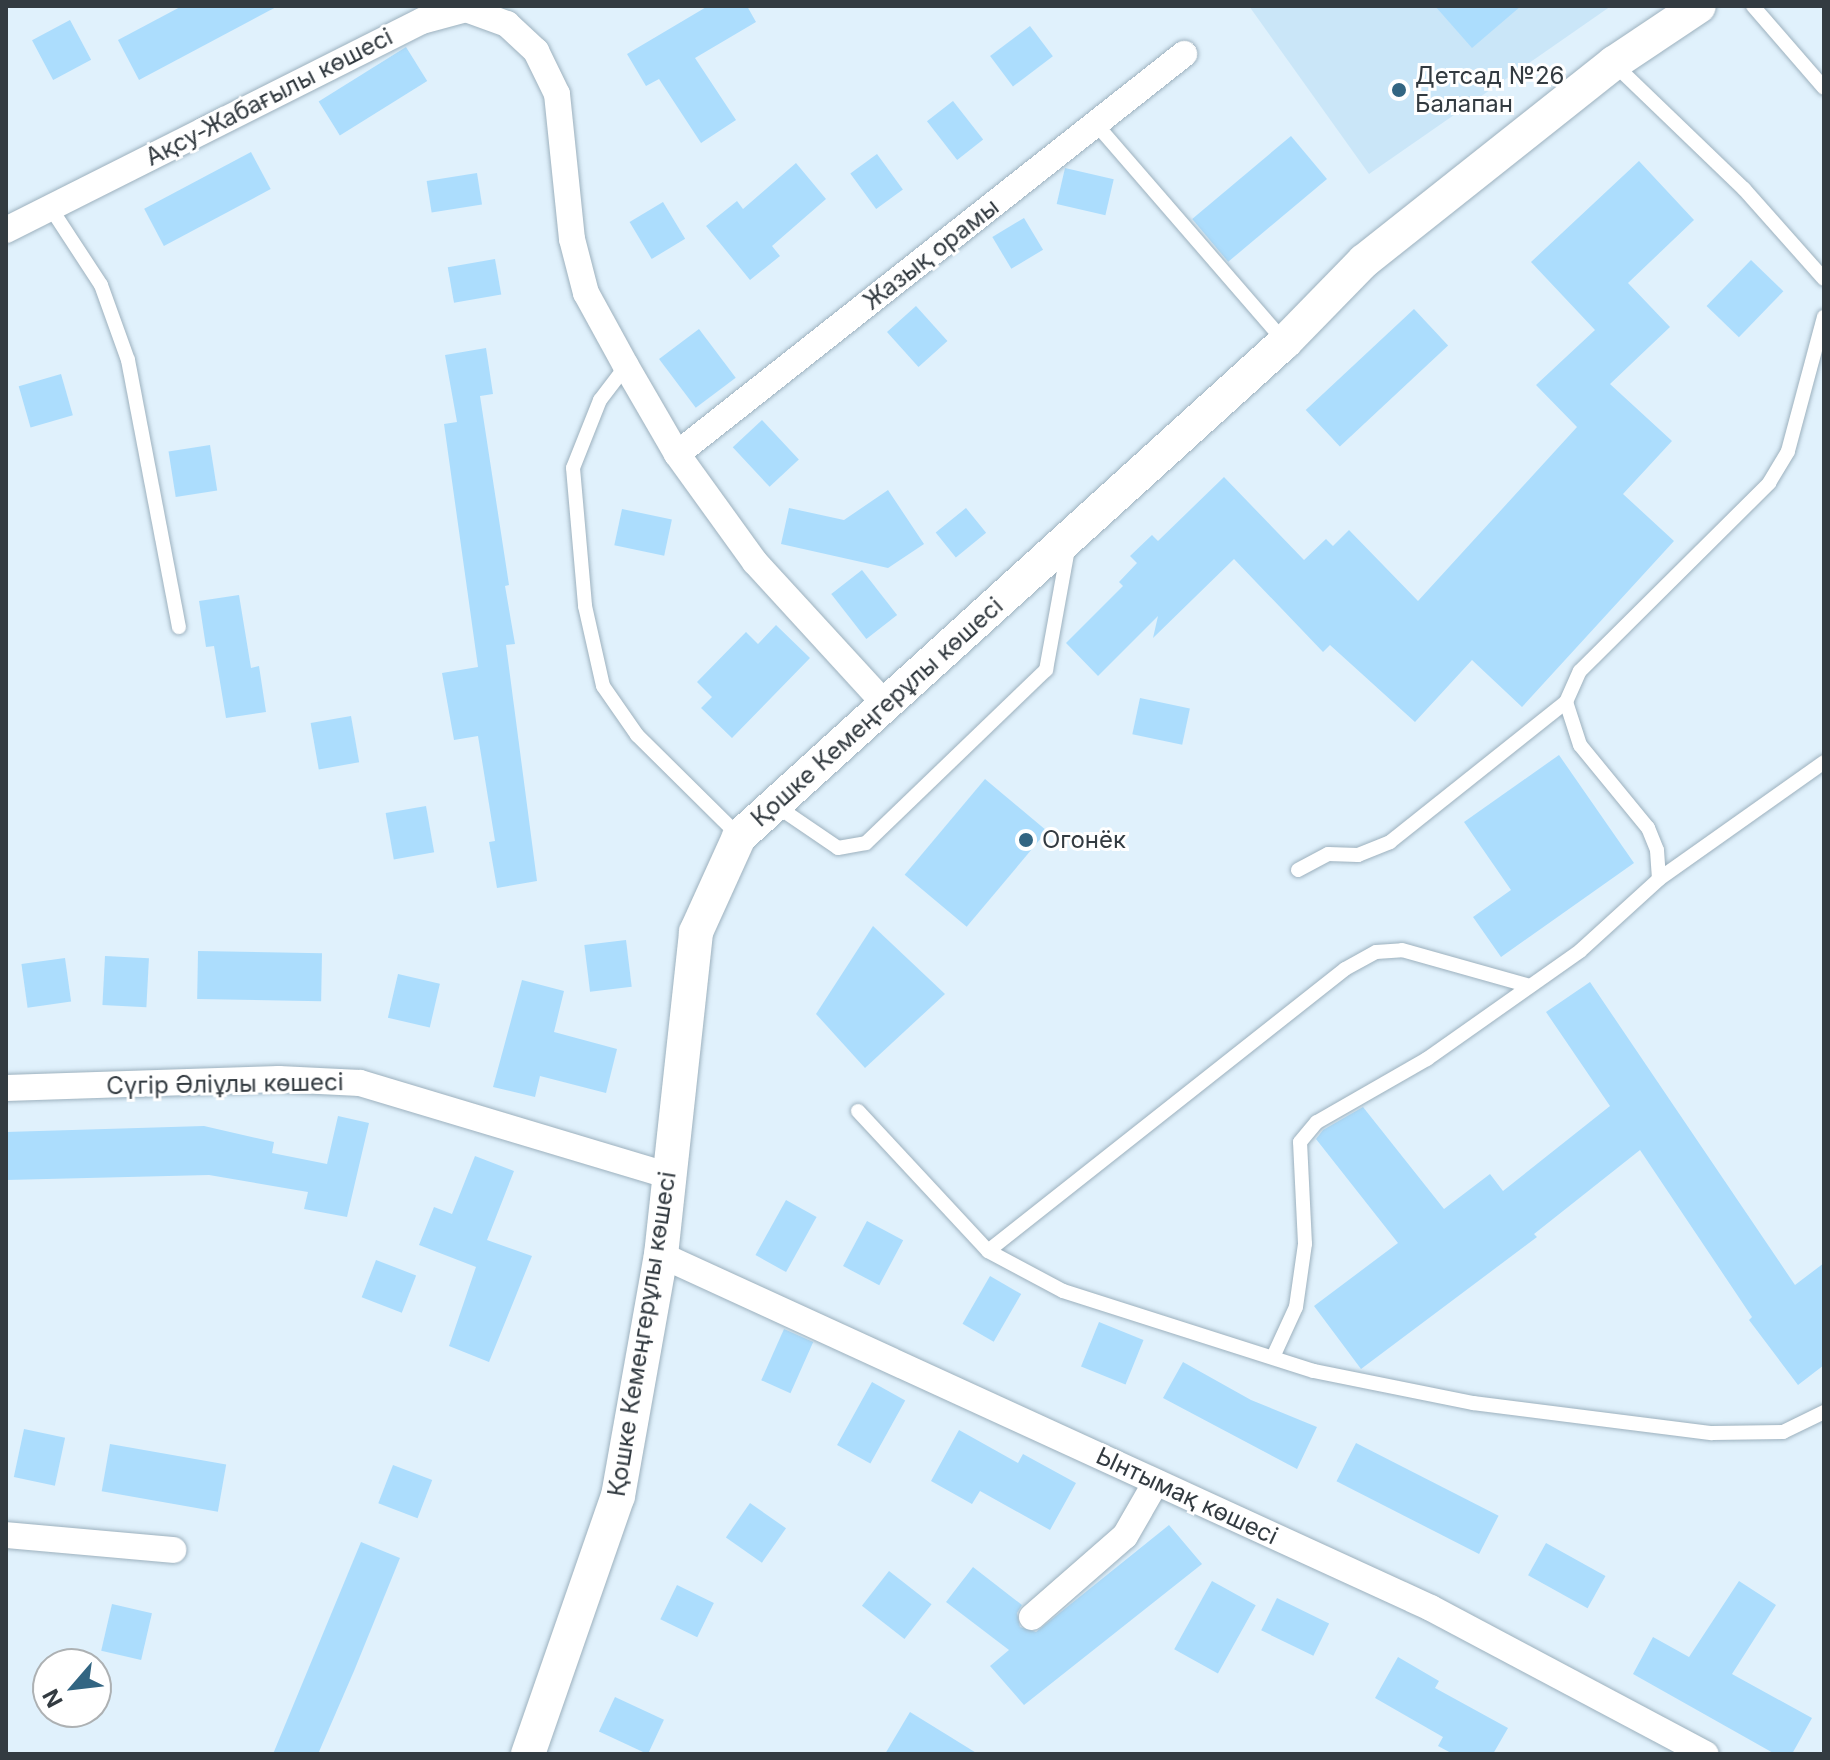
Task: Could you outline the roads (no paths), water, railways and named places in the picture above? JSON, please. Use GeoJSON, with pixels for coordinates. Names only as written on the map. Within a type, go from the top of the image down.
{"type":"FeatureCollection","features":[{"type":"Feature","properties":{"kind":"street","name":"Қошке Кемеңгерұлы көшесі"},"geometry":{"type":"LineString","coordinates":[[528,1754],[618,1496],[661,1255],[696,932],[739,837],[1285,342],[1364,261],[1614,63],[1699,6]]}},
{"type":"Feature","properties":{"kind":"street","name":"Ақсу-Жабағылы көшесі"},"geometry":{"type":"LineString","coordinates":[[6,230],[422,21],[466,9],[506,15],[536,51],[557,94],[572,239],[586,293],[626,366],[677,454],[755,562],[886,705]]}},
{"type":"Feature","properties":{"kind":"street","name":"Жазық орамы"},"geometry":{"type":"LineString","coordinates":[[677,454],[1184,54]]}},
{"type":"Feature","properties":{"kind":"street","name":"Сүгір Әліұлы көшесі"},"geometry":{"type":"LineString","coordinates":[[6,1088],[279,1079],[360,1083],[670,1176]]}},
{"type":"Feature","properties":{"kind":"street","name":"Ынтымақ көшесі"},"geometry":{"type":"LineString","coordinates":[[661,1255],[1431,1608],[1706,1754]]}},
{"type":"Feature","properties":{"kind":"street"},"geometry":{"type":"LineString","coordinates":[[1032,1617],[1125,1536],[1156,1482]]}},
{"type":"Feature","properties":{"kind":"street"},"geometry":{"type":"LineString","coordinates":[[6,1535],[173,1550]]}},
{"type":"Feature","properties":{"kind":"lane"},"geometry":{"type":"LineString","coordinates":[[1753,6],[1824,88]]}},
{"type":"Feature","properties":{"kind":"lane"},"geometry":{"type":"LineString","coordinates":[[1614,63],[1744,189],[1824,279]]}},
{"type":"Feature","properties":{"kind":"lane"},"geometry":{"type":"LineString","coordinates":[[1096,124],[1285,342]]}},
{"type":"Feature","properties":{"kind":"lane"},"geometry":{"type":"LineString","coordinates":[[50,207],[101,285],[128,360],[179,627]]}},
{"type":"Feature","properties":{"kind":"lane"},"geometry":{"type":"LineString","coordinates":[[1298,870],[1328,854],[1358,855],[1390,842],[1566,702],[1580,671],[1769,483],[1788,451],[1824,317]]}},
{"type":"Feature","properties":{"kind":"lane"},"geometry":{"type":"LineString","coordinates":[[626,366],[600,400],[573,468],[585,606],[603,686],[637,735],[739,837]]}},
{"type":"Feature","properties":{"kind":"lane"},"geometry":{"type":"LineString","coordinates":[[775,805],[838,848],[866,843],[1046,670],[1069,538]]}},
{"type":"Feature","properties":{"kind":"lane"},"geometry":{"type":"LineString","coordinates":[[1566,702],[1580,745],[1648,828],[1657,850],[1659,879]]}},
{"type":"Feature","properties":{"kind":"lane"},"geometry":{"type":"LineString","coordinates":[[1273,1357],[1296,1307],[1305,1244],[1300,1142],[1317,1122],[1427,1059],[1580,951],[1659,879],[1824,762]]}},
{"type":"Feature","properties":{"kind":"lane"},"geometry":{"type":"LineString","coordinates":[[988,1251],[1345,969],[1376,952],[1402,950],[1530,986]]}},
{"type":"Feature","properties":{"kind":"lane"},"geometry":{"type":"LineString","coordinates":[[858,1111],[988,1251],[1063,1291],[1314,1371],[1473,1403],[1712,1433],[1783,1432],[1824,1412]]}},
{"type":"Feature","properties":{"kind":"place","name":"Детсад №26 Балапан"},"geometry":{"type":"Point","coordinates":[1399,90]}},
{"type":"Feature","properties":{"kind":"place","name":"Огонёк"},"geometry":{"type":"Point","coordinates":[1026,840]}}]}
